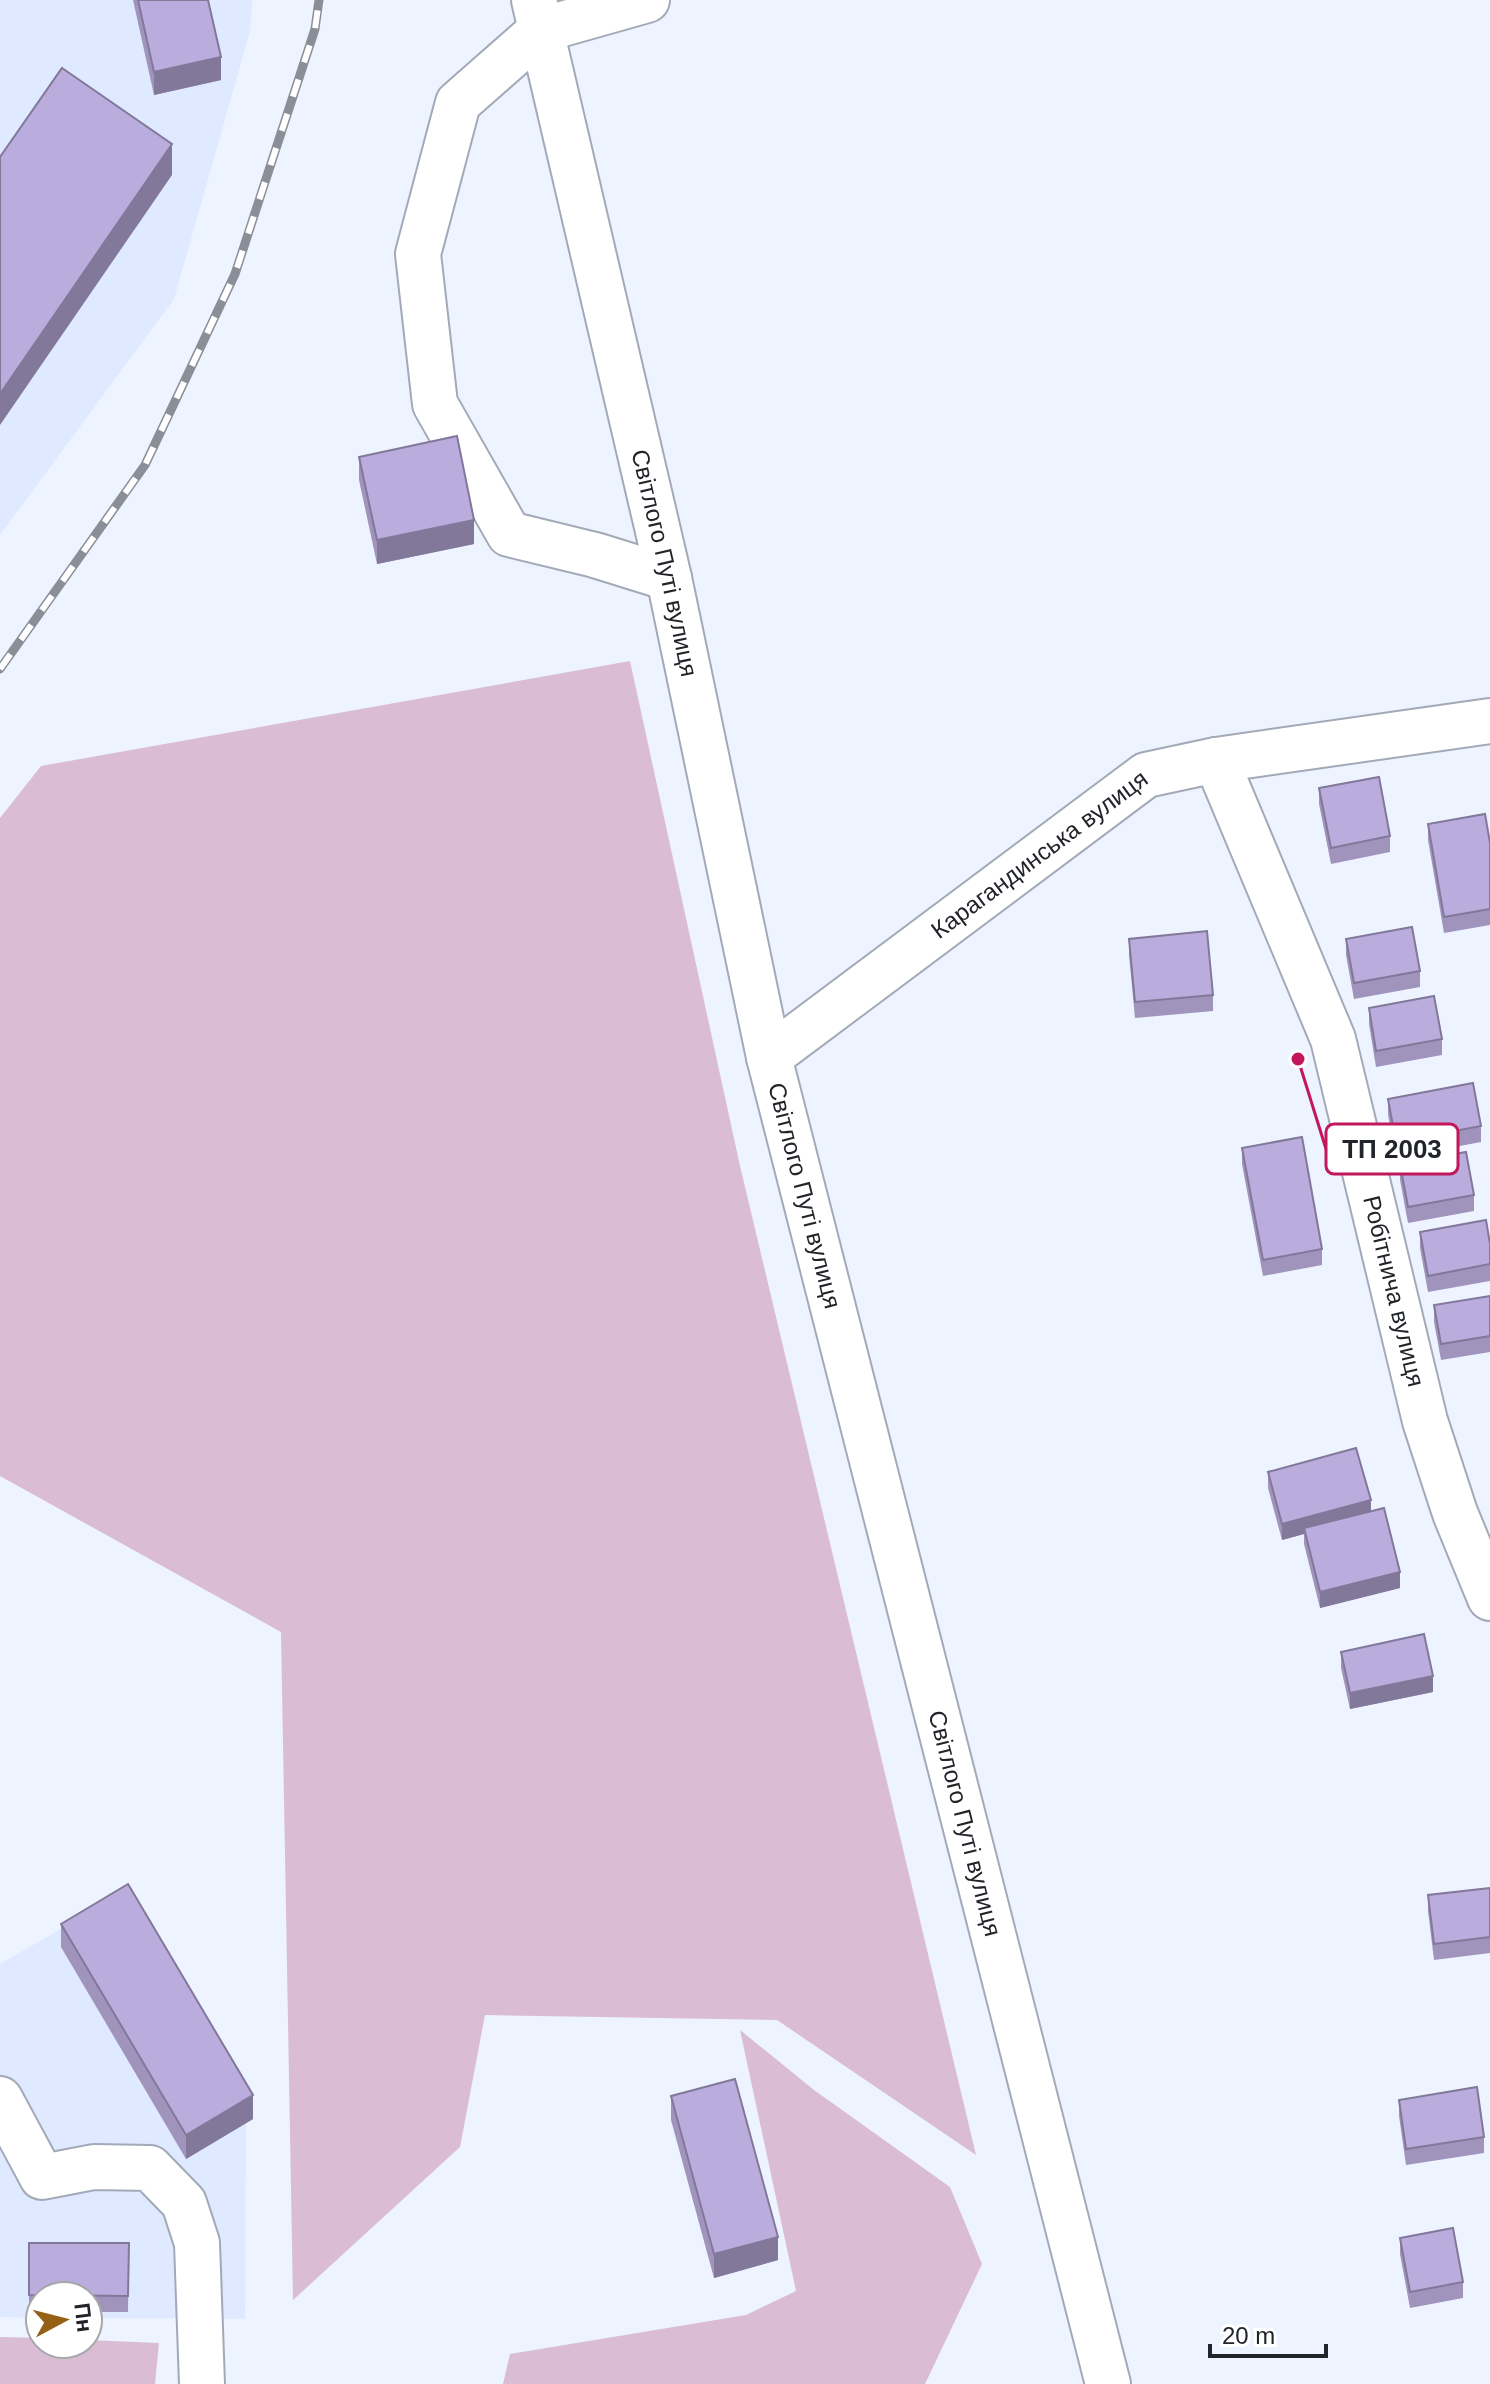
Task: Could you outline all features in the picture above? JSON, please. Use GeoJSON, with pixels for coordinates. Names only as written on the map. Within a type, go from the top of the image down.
{"type":"FeatureCollection","features":[{"type":"Feature","properties":{"kind":"main road"},"geometry":{"type":"LineString","coordinates":[[647,0],[538,15],[458,103],[418,254],[435,404],[509,534],[595,555],[669,578]]}},
{"type":"Feature","properties":{"kind":"main road","name":"Світлого Путі вулиця"},"geometry":{"type":"LineString","coordinates":[[538,15],[669,578],[769,1057],[1108,2384]]}},
{"type":"Feature","properties":{"kind":"main road","name":"Карагандинська вулиця"},"geometry":{"type":"LineString","coordinates":[[769,1057],[1146,775],[1216,760],[1490,721]]}},
{"type":"Feature","properties":{"kind":"main road","name":"Робітнича вулиця"},"geometry":{"type":"LineString","coordinates":[[1216,760],[1333,1039],[1425,1421],[1455,1513],[1490,1598]]}},
{"type":"Feature","properties":{"kind":"main road"},"geometry":{"type":"LineString","coordinates":[[0,2099],[42,2177],[94,2167],[150,2168],[184,2203],[197,2243],[202,2384]]}},
{"type":"Feature","properties":{"kind":"shaded area"},"geometry":{"type":"Polygon","coordinates":[[[0,0],[252,0],[250,31],[174,299],[0,535],[0,0]]]}},
{"type":"Feature","properties":{"kind":"shaded area"},"geometry":{"type":"Polygon","coordinates":[[[630,661],[740,1166],[976,2155],[777,2020],[485,2015],[460,2147],[293,2300],[281,1632],[0,1476],[0,818],[41,766],[630,661]]]}},
{"type":"Feature","properties":{"kind":"shaded area"},"geometry":{"type":"Polygon","coordinates":[[[108,1902],[246,2116],[245,2319],[104,2318],[104,2280],[24,2280],[24,2318],[0,2317],[0,1964],[108,1902]]]}},
{"type":"Feature","properties":{"kind":"shaded area"},"geometry":{"type":"Polygon","coordinates":[[[740,2030],[814,2090],[950,2187],[982,2264],[925,2384],[503,2384],[510,2354],[746,2315],[796,2291],[740,2030]]]}},
{"type":"Feature","properties":{"kind":"shaded area"},"geometry":{"type":"Polygon","coordinates":[[[0,2337],[24,2338],[24,2360],[104,2360],[104,2341],[159,2343],[155,2384],[0,2384],[0,2337]]]}},
{"type":"Feature","properties":{"kind":"building"},"geometry":{"type":"Polygon","coordinates":[[[138,0],[208,0],[221,57],[154,72],[138,0]]]}},
{"type":"Feature","properties":{"kind":"building"},"geometry":{"type":"Polygon","coordinates":[[[62,68],[172,144],[0,394],[0,157],[62,68]]]}},
{"type":"Feature","properties":{"kind":"building"},"geometry":{"type":"Polygon","coordinates":[[[457,436],[474,520],[377,540],[359,457],[457,436]]]}},
{"type":"Feature","properties":{"kind":"building"},"geometry":{"type":"Polygon","coordinates":[[[1379,777],[1390,836],[1331,848],[1319,788],[1379,777]]]}},
{"type":"Feature","properties":{"kind":"building"},"geometry":{"type":"Polygon","coordinates":[[[1485,814],[1490,843],[1490,909],[1444,917],[1428,824],[1485,814]]]}},
{"type":"Feature","properties":{"kind":"building"},"geometry":{"type":"Polygon","coordinates":[[[1412,927],[1420,971],[1354,983],[1346,939],[1412,927]]]}},
{"type":"Feature","properties":{"kind":"building"},"geometry":{"type":"Polygon","coordinates":[[[1207,931],[1213,995],[1135,1002],[1129,939],[1207,931]]]}},
{"type":"Feature","properties":{"kind":"building"},"geometry":{"type":"Polygon","coordinates":[[[1434,996],[1442,1039],[1376,1051],[1369,1008],[1434,996]]]}},
{"type":"Feature","properties":{"kind":"building"},"geometry":{"type":"Polygon","coordinates":[[[1473,1083],[1481,1126],[1396,1142],[1388,1099],[1473,1083]]]}},
{"type":"Feature","properties":{"kind":"building"},"geometry":{"type":"Polygon","coordinates":[[[1302,1137],[1322,1249],[1263,1260],[1242,1148],[1302,1137]]]}},
{"type":"Feature","properties":{"kind":"building"},"geometry":{"type":"Polygon","coordinates":[[[1466,1152],[1474,1195],[1408,1207],[1400,1164],[1466,1152]]]}},
{"type":"Feature","properties":{"kind":"building"},"geometry":{"type":"Polygon","coordinates":[[[1486,1220],[1490,1264],[1428,1276],[1420,1232],[1486,1220]]]}},
{"type":"Feature","properties":{"kind":"building"},"geometry":{"type":"Polygon","coordinates":[[[1490,1296],[1490,1336],[1441,1344],[1434,1305],[1490,1296]]]}},
{"type":"Feature","properties":{"kind":"building"},"geometry":{"type":"Polygon","coordinates":[[[1356,1448],[1371,1500],[1282,1524],[1268,1472],[1356,1448]]]}},
{"type":"Feature","properties":{"kind":"building"},"geometry":{"type":"Polygon","coordinates":[[[1384,1508],[1400,1572],[1320,1592],[1304,1528],[1384,1508]]]}},
{"type":"Feature","properties":{"kind":"building"},"geometry":{"type":"Polygon","coordinates":[[[1424,1634],[1433,1676],[1350,1693],[1341,1652],[1424,1634]]]}},
{"type":"Feature","properties":{"kind":"building"},"geometry":{"type":"Polygon","coordinates":[[[128,1884],[253,2095],[186,2135],[61,1924],[128,1884]]]}},
{"type":"Feature","properties":{"kind":"building"},"geometry":{"type":"Polygon","coordinates":[[[1490,1888],[1490,1937],[1434,1944],[1428,1895],[1490,1888]]]}},
{"type":"Feature","properties":{"kind":"building"},"geometry":{"type":"Polygon","coordinates":[[[735,2079],[778,2237],[714,2254],[671,2096],[735,2079]]]}},
{"type":"Feature","properties":{"kind":"building"},"geometry":{"type":"Polygon","coordinates":[[[1477,2087],[1484,2137],[1406,2149],[1399,2100],[1477,2087]]]}},
{"type":"Feature","properties":{"kind":"building"},"geometry":{"type":"Polygon","coordinates":[[[1453,2228],[1463,2282],[1410,2292],[1400,2238],[1453,2228]]]}},
{"type":"Feature","properties":{"kind":"building"},"geometry":{"type":"Polygon","coordinates":[[[29,2243],[129,2243],[128,2296],[104,2296],[104,2280],[29,2280],[29,2243]]]}},
{"type":"Feature","properties":{"kind":"railway"},"geometry":{"type":"LineString","coordinates":[[0,669],[145,465],[235,274],[315,29],[319,0]]}},
{"type":"Feature","properties":{"kind":"place","name":"ТП 2003"},"geometry":{"type":"Point","coordinates":[1298,1059]}}]}
